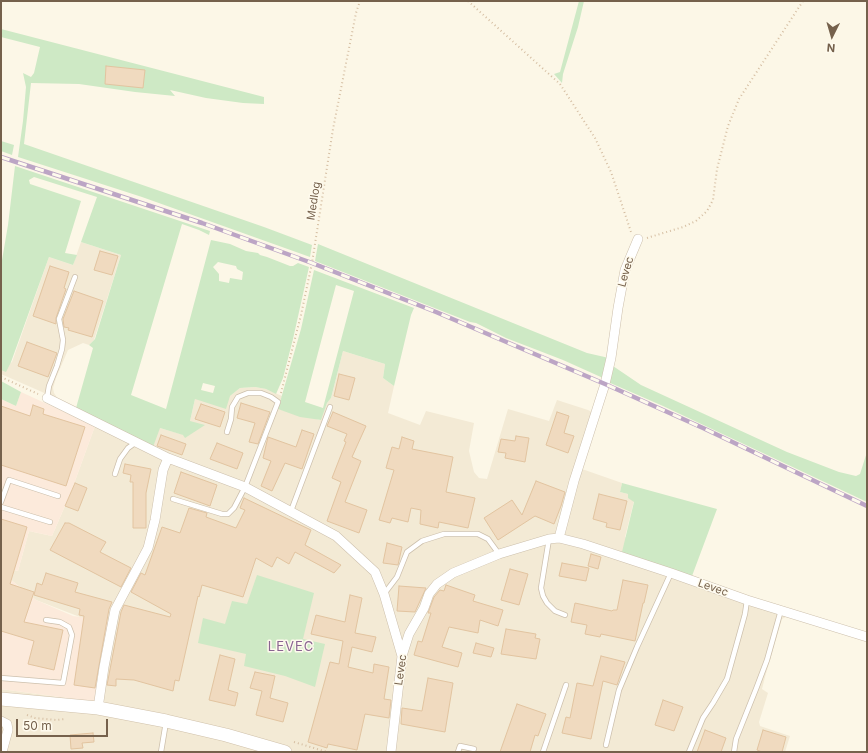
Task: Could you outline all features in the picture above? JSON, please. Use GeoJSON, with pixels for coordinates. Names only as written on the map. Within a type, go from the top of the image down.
{"type":"FeatureCollection","features":[{"type":"Feature","properties":{"kind":"main road"},"geometry":{"type":"LineString","coordinates":[[1,699],[98,708],[166,721],[226,735],[256,748],[285,752]]}},
{"type":"Feature","properties":{"kind":"street","name":"Levec"},"geometry":{"type":"LineString","coordinates":[[559,538],[574,481],[612,358],[618,308],[625,270],[638,240]]}},
{"type":"Feature","properties":{"kind":"street"},"geometry":{"type":"LineString","coordinates":[[46,398],[168,458],[245,487],[336,536],[375,572],[384,594],[402,656]]}},
{"type":"Feature","properties":{"kind":"street"},"geometry":{"type":"LineString","coordinates":[[98,708],[115,610],[148,548],[155,520],[163,470],[168,458]]}},
{"type":"Feature","properties":{"kind":"street","name":"Levec"},"geometry":{"type":"LineString","coordinates":[[392,752],[402,656],[409,634],[424,608],[429,594],[436,584],[453,573],[499,554],[548,539],[559,538],[583,544],[747,600],[867,637]]}},
{"type":"Feature","properties":{"kind":"street"},"geometry":{"type":"LineString","coordinates":[[1,721],[7,724],[8,730],[2,752]]}},
{"type":"Feature","properties":{"kind":"lane"},"geometry":{"type":"LineString","coordinates":[[46,398],[62,349],[59,319],[75,277]]}},
{"type":"Feature","properties":{"kind":"lane"},"geometry":{"type":"LineString","coordinates":[[173,499],[222,514],[228,514],[234,508],[245,487],[278,402],[261,393],[248,393],[238,397],[232,407],[231,419],[227,432]]}},
{"type":"Feature","properties":{"kind":"lane"},"geometry":{"type":"LineString","coordinates":[[291,511],[330,407]]}},
{"type":"Feature","properties":{"kind":"lane"},"geometry":{"type":"LineString","coordinates":[[115,474],[120,459],[128,448],[135,443]]}},
{"type":"Feature","properties":{"kind":"lane"},"geometry":{"type":"LineString","coordinates":[[1,502],[9,480],[58,496]]}},
{"type":"Feature","properties":{"kind":"lane"},"geometry":{"type":"LineString","coordinates":[[1,507],[50,522]]}},
{"type":"Feature","properties":{"kind":"lane"},"geometry":{"type":"LineString","coordinates":[[384,594],[397,576],[407,552],[422,541],[444,534],[478,534],[488,539],[499,554]]}},
{"type":"Feature","properties":{"kind":"lane"},"geometry":{"type":"LineString","coordinates":[[548,539],[541,588],[547,603],[555,611],[565,615]]}},
{"type":"Feature","properties":{"kind":"lane"},"geometry":{"type":"LineString","coordinates":[[606,745],[619,690],[671,573]]}},
{"type":"Feature","properties":{"kind":"lane"},"geometry":{"type":"LineString","coordinates":[[689,752],[703,718],[727,679],[745,614],[747,600]]}},
{"type":"Feature","properties":{"kind":"lane"},"geometry":{"type":"LineString","coordinates":[[734,752],[736,739],[767,660],[781,610]]}},
{"type":"Feature","properties":{"kind":"lane"},"geometry":{"type":"LineString","coordinates":[[1,678],[63,683],[72,635],[70,627],[60,622],[46,620]]}},
{"type":"Feature","properties":{"kind":"lane"},"geometry":{"type":"LineString","coordinates":[[542,752],[566,685]]}},
{"type":"Feature","properties":{"kind":"lane"},"geometry":{"type":"LineString","coordinates":[[161,752],[166,721]]}},
{"type":"Feature","properties":{"kind":"lane"},"geometry":{"type":"LineString","coordinates":[[458,752],[460,746],[474,749]]}},
{"type":"Feature","properties":{"kind":"path","name":"Medlog"},"geometry":{"type":"LineString","coordinates":[[278,402],[299,323],[312,263],[333,129],[356,13],[360,1]]}},
{"type":"Feature","properties":{"kind":"path"},"geometry":{"type":"LineString","coordinates":[[468,1],[560,84],[595,138],[611,172],[631,232],[638,240],[683,228],[696,221],[707,211],[714,200],[717,169],[724,140],[739,99],[803,1]]}},
{"type":"Feature","properties":{"kind":"path"},"geometry":{"type":"LineString","coordinates":[[1,377],[46,398]]}},
{"type":"Feature","properties":{"kind":"shaded area"},"geometry":{"type":"Polygon","coordinates":[[[81,242],[121,255],[94,340],[89,345],[83,343],[68,350],[53,388],[58,399],[1,374],[1,369],[12,362],[49,257],[73,265],[81,242]]]}},
{"type":"Feature","properties":{"kind":"shaded area"},"geometry":{"type":"Polygon","coordinates":[[[343,351],[385,364],[383,378],[394,386],[388,413],[420,425],[426,411],[474,423],[469,451],[474,472],[479,478],[487,479],[508,409],[549,421],[557,400],[588,410],[598,415],[582,469],[622,483],[620,492],[628,494],[634,501],[625,537],[665,566],[789,610],[788,616],[782,619],[765,677],[762,689],[768,693],[759,722],[760,726],[790,736],[785,752],[1,752],[1,689],[96,702],[80,617],[36,600],[10,579],[13,570],[18,571],[29,531],[52,536],[71,492],[95,426],[160,428],[184,435],[190,421],[195,399],[230,396],[240,388],[255,387],[266,389],[282,396],[278,409],[320,420],[327,403],[331,398],[343,351]]]}},
{"type":"Feature","properties":{"kind":"shaded area"},"geometry":{"type":"Polygon","coordinates":[[[21,392],[95,426],[71,492],[52,536],[29,531],[18,571],[13,570],[10,579],[36,600],[73,616],[110,621],[96,702],[1,689],[1,399],[16,406],[21,392]]]}},
{"type":"Feature","properties":{"kind":"green space"},"geometry":{"type":"Polygon","coordinates":[[[579,1],[584,1],[578,27],[563,74],[562,83],[554,74],[560,72],[579,1]]]}},
{"type":"Feature","properties":{"kind":"green space"},"geometry":{"type":"Polygon","coordinates":[[[1,29],[264,97],[264,104],[243,103],[206,98],[170,90],[175,96],[79,84],[31,83],[24,144],[312,245],[310,257],[142,197],[18,157],[26,87],[23,73],[31,77],[34,73],[40,47],[1,37],[1,29]]]}},
{"type":"Feature","properties":{"kind":"green space"},"geometry":{"type":"Polygon","coordinates":[[[1,141],[14,145],[12,155],[1,151],[1,141]]]}},
{"type":"Feature","properties":{"kind":"green space"},"geometry":{"type":"Polygon","coordinates":[[[15,166],[210,231],[209,235],[182,224],[131,395],[166,409],[211,240],[230,244],[246,251],[258,253],[290,266],[298,263],[309,267],[283,378],[276,394],[266,389],[255,387],[240,388],[230,396],[226,409],[195,399],[190,421],[205,425],[185,438],[183,435],[160,428],[153,447],[76,408],[93,348],[89,345],[95,339],[121,255],[81,242],[97,197],[34,177],[29,180],[30,184],[81,201],[65,253],[77,255],[73,265],[49,257],[11,362],[6,372],[1,370],[1,266],[8,225],[15,166]],[[218,262],[213,267],[219,274],[219,281],[229,283],[230,278],[242,280],[243,272],[237,269],[236,266],[218,262]],[[203,383],[201,390],[213,393],[215,386],[203,383]]]}},
{"type":"Feature","properties":{"kind":"green space"},"geometry":{"type":"Polygon","coordinates":[[[318,244],[587,353],[609,358],[603,378],[563,360],[506,338],[476,323],[470,322],[315,261],[318,244]]]}},
{"type":"Feature","properties":{"kind":"green space"},"geometry":{"type":"Polygon","coordinates":[[[314,270],[414,308],[394,386],[383,378],[385,364],[343,351],[331,398],[327,403],[321,420],[300,417],[278,409],[301,329],[314,270]],[[336,285],[305,402],[323,408],[354,291],[336,285]]]}},
{"type":"Feature","properties":{"kind":"green space"},"geometry":{"type":"Polygon","coordinates":[[[613,366],[641,385],[787,452],[839,472],[856,476],[860,474],[867,452],[867,502],[663,406],[608,382],[613,366]]]}},
{"type":"Feature","properties":{"kind":"green space"},"geometry":{"type":"Polygon","coordinates":[[[1,381],[21,392],[16,406],[1,399],[1,381]]]}},
{"type":"Feature","properties":{"kind":"green space"},"geometry":{"type":"Polygon","coordinates":[[[622,483],[717,509],[692,576],[622,552],[634,502],[628,498],[628,494],[620,492],[622,483]]]}},
{"type":"Feature","properties":{"kind":"green space"},"geometry":{"type":"Polygon","coordinates":[[[257,575],[314,593],[303,639],[325,644],[315,687],[285,676],[244,666],[246,654],[198,643],[203,618],[225,624],[232,601],[247,604],[257,575]]]}},
{"type":"Feature","properties":{"kind":"building"},"geometry":{"type":"Polygon","coordinates":[[[106,66],[145,70],[143,88],[105,84],[106,66]]]}},
{"type":"Feature","properties":{"kind":"building"},"geometry":{"type":"Polygon","coordinates":[[[100,251],[118,256],[112,275],[94,270],[100,251]]]}},
{"type":"Feature","properties":{"kind":"building"},"geometry":{"type":"Polygon","coordinates":[[[50,266],[69,272],[64,288],[66,289],[56,318],[56,324],[33,316],[50,266]]]}},
{"type":"Feature","properties":{"kind":"building"},"geometry":{"type":"Polygon","coordinates":[[[74,291],[103,301],[92,337],[68,330],[69,328],[64,327],[63,319],[74,291]]]}},
{"type":"Feature","properties":{"kind":"building"},"geometry":{"type":"Polygon","coordinates":[[[27,342],[57,353],[48,377],[18,366],[27,342]]]}},
{"type":"Feature","properties":{"kind":"building"},"geometry":{"type":"Polygon","coordinates":[[[339,374],[355,378],[349,400],[334,396],[339,374]]]}},
{"type":"Feature","properties":{"kind":"building"},"geometry":{"type":"Polygon","coordinates":[[[241,403],[270,412],[258,444],[249,442],[255,423],[237,418],[241,403]]]}},
{"type":"Feature","properties":{"kind":"building"},"geometry":{"type":"Polygon","coordinates":[[[201,404],[225,412],[220,427],[195,419],[201,404]]]}},
{"type":"Feature","properties":{"kind":"building"},"geometry":{"type":"Polygon","coordinates":[[[33,405],[44,409],[43,414],[85,427],[66,486],[1,465],[1,406],[30,416],[33,405]]]}},
{"type":"Feature","properties":{"kind":"building"},"geometry":{"type":"Polygon","coordinates":[[[333,412],[366,426],[352,457],[361,461],[345,502],[367,510],[359,533],[327,521],[341,482],[332,478],[346,442],[344,441],[347,434],[327,426],[333,412]]]}},
{"type":"Feature","properties":{"kind":"building"},"geometry":{"type":"Polygon","coordinates":[[[557,412],[569,416],[564,433],[574,436],[568,453],[546,445],[557,412]]]}},
{"type":"Feature","properties":{"kind":"building"},"geometry":{"type":"Polygon","coordinates":[[[302,430],[314,434],[302,469],[285,463],[272,491],[261,486],[271,461],[263,458],[268,437],[296,447],[302,430]]]}},
{"type":"Feature","properties":{"kind":"building"},"geometry":{"type":"Polygon","coordinates":[[[161,435],[186,444],[182,455],[157,446],[161,435]]]}},
{"type":"Feature","properties":{"kind":"building"},"geometry":{"type":"Polygon","coordinates":[[[516,436],[529,438],[525,462],[505,458],[506,453],[498,452],[501,439],[515,441],[516,436]]]}},
{"type":"Feature","properties":{"kind":"building"},"geometry":{"type":"Polygon","coordinates":[[[402,437],[414,441],[412,449],[453,457],[446,492],[475,498],[468,528],[439,522],[438,528],[420,524],[421,510],[411,508],[408,522],[392,518],[390,523],[379,520],[394,470],[386,468],[392,447],[399,449],[402,437]]]}},
{"type":"Feature","properties":{"kind":"building"},"geometry":{"type":"Polygon","coordinates":[[[217,443],[243,453],[237,469],[210,459],[217,443]]]}},
{"type":"Feature","properties":{"kind":"building"},"geometry":{"type":"Polygon","coordinates":[[[125,464],[151,469],[146,493],[146,528],[133,528],[133,482],[130,482],[131,475],[123,473],[125,464]]]}},
{"type":"Feature","properties":{"kind":"building"},"geometry":{"type":"Polygon","coordinates":[[[181,472],[217,485],[210,506],[174,493],[181,472]]]}},
{"type":"Feature","properties":{"kind":"building"},"geometry":{"type":"Polygon","coordinates":[[[536,481],[565,492],[554,524],[535,516],[498,540],[484,518],[512,500],[522,515],[536,481]]]}},
{"type":"Feature","properties":{"kind":"building"},"geometry":{"type":"Polygon","coordinates":[[[75,483],[87,488],[78,511],[65,506],[75,483]]]}},
{"type":"Feature","properties":{"kind":"building"},"geometry":{"type":"Polygon","coordinates":[[[599,494],[627,501],[620,530],[606,527],[607,523],[593,519],[599,494]]]}},
{"type":"Feature","properties":{"kind":"building"},"geometry":{"type":"Polygon","coordinates":[[[244,498],[311,530],[305,545],[341,565],[334,573],[295,552],[289,564],[277,557],[272,567],[256,558],[243,597],[202,585],[199,597],[198,596],[179,681],[175,680],[173,691],[134,680],[116,679],[116,686],[107,685],[121,612],[124,605],[170,617],[171,614],[131,592],[141,573],[145,575],[162,527],[180,533],[189,508],[207,513],[206,517],[236,528],[245,510],[240,508],[244,498]]]}},
{"type":"Feature","properties":{"kind":"building"},"geometry":{"type":"Polygon","coordinates":[[[1,519],[27,527],[10,584],[34,592],[24,622],[63,630],[54,670],[28,664],[34,641],[1,631],[1,519]]]}},
{"type":"Feature","properties":{"kind":"building"},"geometry":{"type":"Polygon","coordinates":[[[65,523],[69,523],[106,542],[100,552],[131,568],[121,587],[50,550],[65,523]]]}},
{"type":"Feature","properties":{"kind":"building"},"geometry":{"type":"Polygon","coordinates":[[[387,543],[402,547],[398,565],[383,563],[387,543]]]}},
{"type":"Feature","properties":{"kind":"building"},"geometry":{"type":"Polygon","coordinates":[[[591,554],[601,557],[598,569],[588,566],[591,554]]]}},
{"type":"Feature","properties":{"kind":"building"},"geometry":{"type":"Polygon","coordinates":[[[562,563],[589,568],[586,581],[559,576],[562,563]]]}},
{"type":"Feature","properties":{"kind":"building"},"geometry":{"type":"Polygon","coordinates":[[[510,569],[528,574],[519,605],[501,600],[510,569]]]}},
{"type":"Feature","properties":{"kind":"building"},"geometry":{"type":"Polygon","coordinates":[[[46,573],[78,583],[75,592],[112,602],[109,609],[95,688],[74,685],[84,616],[79,615],[80,609],[34,595],[37,583],[42,585],[46,573]]]}},
{"type":"Feature","properties":{"kind":"building"},"geometry":{"type":"Polygon","coordinates":[[[623,580],[648,585],[635,641],[601,634],[600,637],[585,634],[587,625],[571,622],[575,603],[612,611],[617,610],[623,580]]]}},
{"type":"Feature","properties":{"kind":"building"},"geometry":{"type":"Polygon","coordinates":[[[446,585],[475,595],[473,601],[503,610],[498,626],[480,620],[478,633],[449,627],[442,647],[462,653],[458,667],[414,655],[418,641],[422,642],[431,613],[428,613],[434,597],[440,590],[444,591],[446,585]]]}},
{"type":"Feature","properties":{"kind":"building"},"geometry":{"type":"Polygon","coordinates":[[[399,586],[426,588],[415,612],[397,611],[399,586]]]}},
{"type":"Feature","properties":{"kind":"building"},"geometry":{"type":"Polygon","coordinates":[[[350,595],[362,598],[355,633],[376,637],[372,652],[352,647],[348,667],[373,673],[374,664],[389,667],[384,699],[391,700],[389,718],[365,714],[357,750],[328,744],[327,748],[308,742],[330,662],[339,664],[343,641],[311,634],[316,615],[345,622],[350,595]]]}},
{"type":"Feature","properties":{"kind":"building"},"geometry":{"type":"Polygon","coordinates":[[[506,629],[536,634],[535,638],[540,639],[536,659],[501,654],[506,629]]]}},
{"type":"Feature","properties":{"kind":"building"},"geometry":{"type":"Polygon","coordinates":[[[476,643],[494,648],[491,657],[473,653],[476,643]]]}},
{"type":"Feature","properties":{"kind":"building"},"geometry":{"type":"Polygon","coordinates":[[[220,655],[235,659],[228,690],[238,693],[235,706],[209,700],[220,655]]]}},
{"type":"Feature","properties":{"kind":"building"},"geometry":{"type":"Polygon","coordinates":[[[601,656],[625,662],[617,685],[603,681],[591,739],[562,733],[566,717],[570,718],[577,683],[593,686],[601,656]]]}},
{"type":"Feature","properties":{"kind":"building"},"geometry":{"type":"Polygon","coordinates":[[[255,672],[275,676],[270,698],[288,703],[283,722],[256,715],[262,691],[250,688],[255,672]]]}},
{"type":"Feature","properties":{"kind":"building"},"geometry":{"type":"Polygon","coordinates":[[[428,678],[453,683],[445,732],[401,724],[402,708],[422,711],[428,678]]]}},
{"type":"Feature","properties":{"kind":"building"},"geometry":{"type":"Polygon","coordinates":[[[663,700],[683,707],[674,731],[655,725],[663,700]]]}},
{"type":"Feature","properties":{"kind":"building"},"geometry":{"type":"Polygon","coordinates":[[[517,704],[546,714],[538,736],[535,735],[530,752],[500,752],[517,704]]]}},
{"type":"Feature","properties":{"kind":"building"},"geometry":{"type":"Polygon","coordinates":[[[705,730],[726,738],[721,752],[697,752],[705,730]]]}},
{"type":"Feature","properties":{"kind":"building"},"geometry":{"type":"Polygon","coordinates":[[[763,730],[786,737],[782,752],[762,752],[757,750],[763,730]]]}},
{"type":"Feature","properties":{"kind":"building"},"geometry":{"type":"Polygon","coordinates":[[[93,733],[94,742],[82,743],[83,748],[71,749],[70,735],[93,733]]]}},
{"type":"Feature","properties":{"kind":"railway"},"geometry":{"type":"LineString","coordinates":[[1,157],[202,223],[312,263],[436,312],[605,384],[703,428],[867,506]]}},
{"type":"Feature","properties":{"kind":"district","name":"LEVEC"},"geometry":{"type":"Point","coordinates":[291,647]}}]}
